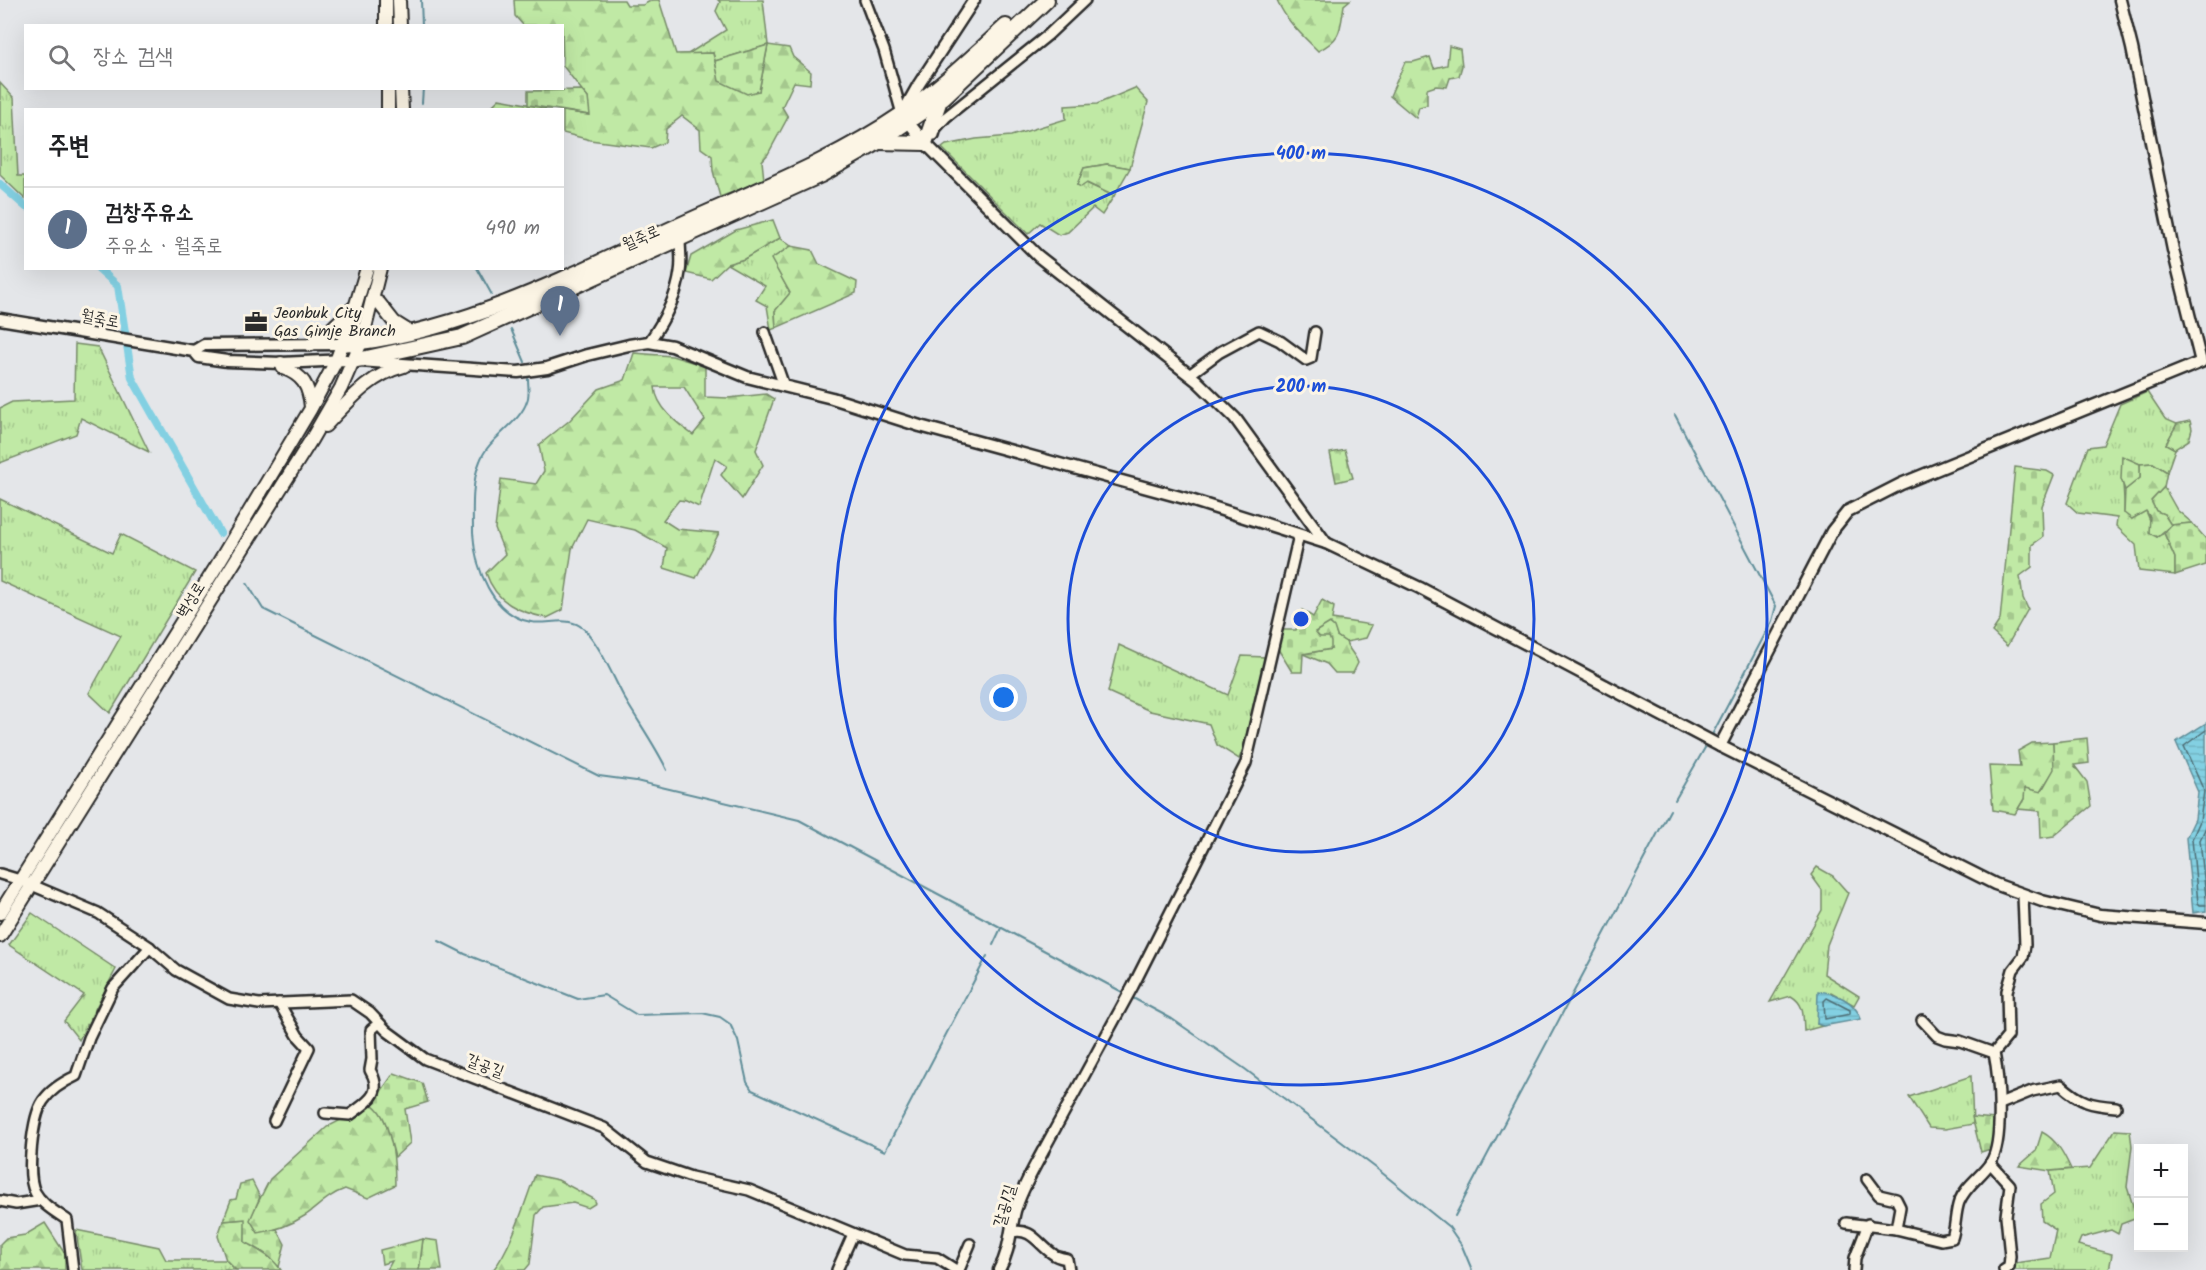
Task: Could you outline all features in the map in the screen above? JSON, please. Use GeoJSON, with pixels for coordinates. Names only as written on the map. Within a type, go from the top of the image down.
{"type":"FeatureCollection","features":[{"type":"Feature","properties":{"kind":"main road"},"geometry":{"type":"LineString","coordinates":[[386,0],[386,24]]}},
{"type":"Feature","properties":{"kind":"main road"},"geometry":{"type":"LineString","coordinates":[[399,0],[400,24]]}},
{"type":"Feature","properties":{"kind":"main road","name":"월죽로"},"geometry":{"type":"LineString","coordinates":[[353,361],[462,337],[823,174],[878,142],[1034,0]]}},
{"type":"Feature","properties":{"kind":"main road","name":"월죽로"},"geometry":{"type":"LineString","coordinates":[[342,344],[361,343],[464,319],[543,289],[664,232],[814,166],[940,100],[1047,0]]}},
{"type":"Feature","properties":{"kind":"main road"},"geometry":{"type":"LineString","coordinates":[[388,90],[388,108]]}},
{"type":"Feature","properties":{"kind":"main road"},"geometry":{"type":"LineString","coordinates":[[401,90],[402,108]]}},
{"type":"Feature","properties":{"kind":"main road"},"geometry":{"type":"LineString","coordinates":[[878,142],[928,146],[940,100]]}},
{"type":"Feature","properties":{"kind":"main road","name":"벽성로"},"geometry":{"type":"LineString","coordinates":[[0,936],[26,882],[311,407],[336,361],[366,270]]}},
{"type":"Feature","properties":{"kind":"main road","name":"벽성로"},"geometry":{"type":"LineString","coordinates":[[0,913],[26,882],[311,440],[341,388],[361,343],[380,270]]}},
{"type":"Feature","properties":{"kind":"main road"},"geometry":{"type":"LineString","coordinates":[[372,300],[379,303],[394,322],[410,332]]}},
{"type":"Feature","properties":{"kind":"main road"},"geometry":{"type":"LineString","coordinates":[[310,345],[339,324],[356,305]]}},
{"type":"Feature","properties":{"kind":"main road"},"geometry":{"type":"LineString","coordinates":[[281,363],[283,368],[295,372],[306,384],[310,393],[311,407]]}},
{"type":"Feature","properties":{"kind":"main road"},"geometry":{"type":"LineString","coordinates":[[311,440],[376,377],[387,370],[404,366]]}},
{"type":"Feature","properties":{"kind":"street"},"geometry":{"type":"LineString","coordinates":[[865,0],[884,50],[905,118],[928,146],[1038,256],[1189,375],[1235,418],[1326,543]]}},
{"type":"Feature","properties":{"kind":"street"},"geometry":{"type":"LineString","coordinates":[[905,118],[919,84],[974,0]]}},
{"type":"Feature","properties":{"kind":"street"},"geometry":{"type":"LineString","coordinates":[[928,146],[936,128],[946,117],[1048,34],[1085,0]]}},
{"type":"Feature","properties":{"kind":"street"},"geometry":{"type":"LineString","coordinates":[[1720,746],[1832,531],[1848,511],[1901,484],[2204,363],[2173,250],[2120,0]]}},
{"type":"Feature","properties":{"kind":"street"},"geometry":{"type":"LineString","coordinates":[[649,342],[661,325],[681,271],[680,239]]}},
{"type":"Feature","properties":{"kind":"street","name":"월죽로"},"geometry":{"type":"LineString","coordinates":[[0,319],[194,351],[204,345],[342,344]]}},
{"type":"Feature","properties":{"kind":"street"},"geometry":{"type":"LineString","coordinates":[[1189,375],[1220,352],[1259,331],[1280,341],[1306,360],[1311,358],[1315,332]]}},
{"type":"Feature","properties":{"kind":"street"},"geometry":{"type":"LineString","coordinates":[[765,332],[784,386]]}},
{"type":"Feature","properties":{"kind":"street"},"geometry":{"type":"LineString","coordinates":[[353,361],[404,366],[534,371],[587,355],[649,342],[672,346],[738,374],[832,398],[920,426],[1184,498],[1326,543],[1420,588],[1720,746],[1911,843],[1995,884],[2016,890],[2023,896],[2100,915],[2206,923]]}},
{"type":"Feature","properties":{"kind":"street","name":"월죽로"},"geometry":{"type":"LineString","coordinates":[[194,351],[199,357],[281,363],[353,361]]}},
{"type":"Feature","properties":{"kind":"street"},"geometry":{"type":"LineString","coordinates":[[1043,1151],[1132,986],[1246,763],[1299,535]]}},
{"type":"Feature","properties":{"kind":"street","name":"갈공길"},"geometry":{"type":"LineString","coordinates":[[0,874],[26,882],[98,913],[150,947],[176,970],[229,999],[259,1004],[351,1000],[425,1059],[604,1128],[647,1162],[691,1177],[748,1190],[905,1255],[938,1258],[958,1270]]}},
{"type":"Feature","properties":{"kind":"street"},"geometry":{"type":"LineString","coordinates":[[1846,1223],[1896,1229],[1941,1240],[1952,1238],[1959,1202],[1974,1178],[1990,1163],[1995,1153],[2000,1104],[1994,1053],[2008,1036],[2007,990],[2013,970],[2023,957],[2023,896]]}},
{"type":"Feature","properties":{"kind":"street"},"geometry":{"type":"LineString","coordinates":[[73,1270],[67,1220],[34,1191],[32,1169],[34,1131],[42,1102],[61,1083],[76,1076],[89,1038],[113,988],[150,947]]}},
{"type":"Feature","properties":{"kind":"street"},"geometry":{"type":"LineString","coordinates":[[274,1121],[309,1048],[298,1036],[279,1003]]}},
{"type":"Feature","properties":{"kind":"street"},"geometry":{"type":"LineString","coordinates":[[1922,1020],[1937,1036],[1994,1053]]}},
{"type":"Feature","properties":{"kind":"street"},"geometry":{"type":"LineString","coordinates":[[325,1113],[350,1115],[375,1091],[377,1081],[370,1070],[371,1030],[379,1023]]}},
{"type":"Feature","properties":{"kind":"street"},"geometry":{"type":"LineString","coordinates":[[2000,1104],[2032,1091],[2061,1085],[2074,1097],[2090,1105],[2116,1107]]}},
{"type":"Feature","properties":{"kind":"street","name":"갈공1길"},"geometry":{"type":"LineString","coordinates":[[999,1270],[1005,1261],[1020,1197],[1043,1151]]}},
{"type":"Feature","properties":{"kind":"street"},"geometry":{"type":"LineString","coordinates":[[1990,1163],[2010,1185],[2006,1216],[2010,1256],[2009,1267],[2004,1270]]}},
{"type":"Feature","properties":{"kind":"street"},"geometry":{"type":"LineString","coordinates":[[1867,1179],[1879,1195],[1896,1199],[1900,1208],[1896,1229]]}},
{"type":"Feature","properties":{"kind":"street"},"geometry":{"type":"LineString","coordinates":[[0,1201],[16,1204],[42,1200]]}},
{"type":"Feature","properties":{"kind":"street"},"geometry":{"type":"LineString","coordinates":[[1854,1270],[1855,1258],[1868,1224]]}},
{"type":"Feature","properties":{"kind":"street"},"geometry":{"type":"LineString","coordinates":[[1012,1232],[1020,1230],[1028,1233],[1053,1254],[1067,1259],[1069,1270]]}},
{"type":"Feature","properties":{"kind":"street"},"geometry":{"type":"LineString","coordinates":[[837,1270],[853,1234]]}},
{"type":"Feature","properties":{"kind":"street"},"geometry":{"type":"LineString","coordinates":[[958,1270],[970,1244]]}},
{"type":"Feature","properties":{"kind":"green space"},"geometry":{"type":"Polygon","coordinates":[[[514,0],[624,0],[627,5],[643,5],[652,0],[659,0],[676,54],[713,53],[720,81],[759,91],[768,45],[789,48],[793,57],[811,72],[810,84],[794,82],[782,107],[788,117],[762,161],[764,180],[720,197],[713,171],[712,156],[701,148],[700,130],[682,116],[666,129],[665,142],[651,148],[590,140],[564,133],[564,111],[589,115],[588,98],[564,67],[564,24],[522,24],[515,16],[514,0]]]}},
{"type":"Feature","properties":{"kind":"green space"},"geometry":{"type":"Polygon","coordinates":[[[718,0],[763,0],[768,45],[715,61],[713,53],[688,54],[726,30],[716,11],[720,2],[718,0]]]}},
{"type":"Feature","properties":{"kind":"green space"},"geometry":{"type":"Polygon","coordinates":[[[1277,0],[1350,0],[1344,5],[1336,38],[1318,51],[1290,21],[1277,0]]]}},
{"type":"Feature","properties":{"kind":"green space"},"geometry":{"type":"Polygon","coordinates":[[[768,45],[759,91],[747,94],[719,81],[715,61],[768,45]]]}},
{"type":"Feature","properties":{"kind":"green space"},"geometry":{"type":"Polygon","coordinates":[[[1449,46],[1460,49],[1462,66],[1459,76],[1450,78],[1447,87],[1436,86],[1427,89],[1427,105],[1419,107],[1416,118],[1390,96],[1405,62],[1430,57],[1434,68],[1447,65],[1449,46]]]}},
{"type":"Feature","properties":{"kind":"green space"},"geometry":{"type":"Polygon","coordinates":[[[0,83],[14,98],[18,176],[24,176],[24,198],[0,175],[0,83]]]}},
{"type":"Feature","properties":{"kind":"green space"},"geometry":{"type":"Polygon","coordinates":[[[1135,88],[1148,102],[1130,168],[1107,164],[1084,168],[1077,185],[1086,183],[1114,196],[1102,215],[1093,208],[1068,232],[1059,235],[1040,223],[1028,234],[942,148],[946,145],[976,139],[1011,136],[1066,119],[1065,106],[1097,104],[1135,88]]]}},
{"type":"Feature","properties":{"kind":"green space"},"geometry":{"type":"Polygon","coordinates":[[[581,90],[588,98],[590,115],[564,111],[564,108],[528,105],[528,91],[581,90]]]}},
{"type":"Feature","properties":{"kind":"green space"},"geometry":{"type":"Polygon","coordinates":[[[499,99],[548,108],[494,108],[493,105],[499,99]]]}},
{"type":"Feature","properties":{"kind":"green space"},"geometry":{"type":"Polygon","coordinates":[[[1107,164],[1130,168],[1114,196],[1087,183],[1081,187],[1077,185],[1084,168],[1107,164]]]}},
{"type":"Feature","properties":{"kind":"green space"},"geometry":{"type":"Polygon","coordinates":[[[773,220],[780,238],[744,259],[727,264],[711,279],[686,273],[691,256],[736,230],[773,220]]]}},
{"type":"Feature","properties":{"kind":"green space"},"geometry":{"type":"Polygon","coordinates":[[[780,238],[791,246],[772,260],[790,293],[775,311],[776,328],[771,330],[767,306],[756,300],[765,286],[727,264],[744,259],[780,238]]]}},
{"type":"Feature","properties":{"kind":"green space"},"geometry":{"type":"Polygon","coordinates":[[[791,246],[812,250],[819,264],[857,282],[856,293],[776,328],[775,311],[790,293],[771,259],[791,246]]]}},
{"type":"Feature","properties":{"kind":"green space"},"geometry":{"type":"Polygon","coordinates":[[[75,344],[98,347],[149,452],[81,418],[76,434],[0,463],[0,408],[12,402],[74,399],[75,344]]]}},
{"type":"Feature","properties":{"kind":"green space"},"geometry":{"type":"Polygon","coordinates":[[[634,353],[672,356],[705,366],[705,397],[728,398],[766,394],[774,399],[756,450],[763,465],[742,499],[721,475],[727,466],[715,458],[699,507],[679,500],[663,520],[677,529],[719,533],[696,578],[664,568],[667,548],[635,530],[587,519],[572,549],[563,610],[547,618],[527,613],[502,599],[490,583],[486,573],[505,554],[495,529],[501,479],[536,484],[544,471],[539,445],[570,420],[599,389],[625,380],[634,353]],[[655,387],[659,401],[664,408],[693,435],[705,420],[684,387],[655,387]]]}},
{"type":"Feature","properties":{"kind":"green space"},"geometry":{"type":"Polygon","coordinates":[[[2147,392],[2165,419],[2177,424],[2166,444],[2175,449],[2167,472],[2153,463],[2140,464],[2122,457],[2124,513],[2146,511],[2157,537],[2164,533],[2175,558],[2175,575],[2139,571],[2136,545],[2116,526],[2117,518],[2078,513],[2067,503],[2088,447],[2103,445],[2120,404],[2147,392]]]}},
{"type":"Feature","properties":{"kind":"green space"},"geometry":{"type":"Polygon","coordinates":[[[2190,421],[2192,429],[2189,440],[2175,449],[2166,444],[2177,424],[2190,421]]]}},
{"type":"Feature","properties":{"kind":"green space"},"geometry":{"type":"Polygon","coordinates":[[[1345,450],[1353,478],[1336,482],[1330,453],[1345,450]]]}},
{"type":"Feature","properties":{"kind":"green space"},"geometry":{"type":"Polygon","coordinates":[[[2122,456],[2140,464],[2140,478],[2125,490],[2121,479],[2122,456]]]}},
{"type":"Feature","properties":{"kind":"green space"},"geometry":{"type":"Polygon","coordinates":[[[2153,463],[2167,472],[2164,487],[2151,501],[2156,511],[2164,514],[2171,525],[2157,537],[2149,533],[2150,517],[2146,511],[2132,519],[2124,513],[2125,490],[2140,478],[2140,464],[2153,463]]]}},
{"type":"Feature","properties":{"kind":"green space"},"geometry":{"type":"Polygon","coordinates":[[[2015,467],[2047,471],[2054,475],[2042,506],[2043,537],[2032,545],[2032,567],[2020,576],[2023,598],[2028,609],[2007,646],[1992,632],[2000,620],[2015,467]]]}},
{"type":"Feature","properties":{"kind":"green space"},"geometry":{"type":"Polygon","coordinates":[[[2164,487],[2177,510],[2192,523],[2171,525],[2164,514],[2156,511],[2151,501],[2164,487]]]}},
{"type":"Feature","properties":{"kind":"green space"},"geometry":{"type":"Polygon","coordinates":[[[0,499],[112,553],[121,534],[195,572],[110,713],[89,693],[121,636],[0,581],[0,499]]]}},
{"type":"Feature","properties":{"kind":"green space"},"geometry":{"type":"Polygon","coordinates":[[[2192,523],[2206,539],[2206,565],[2175,575],[2175,558],[2164,533],[2171,525],[2192,523]]]}},
{"type":"Feature","properties":{"kind":"green space"},"geometry":{"type":"Polygon","coordinates":[[[1322,600],[1334,607],[1332,619],[1372,625],[1366,638],[1346,642],[1337,636],[1330,623],[1315,632],[1319,637],[1329,637],[1331,649],[1303,654],[1302,672],[1292,672],[1278,649],[1281,630],[1296,630],[1302,610],[1313,617],[1322,600]]]}},
{"type":"Feature","properties":{"kind":"green space"},"geometry":{"type":"Polygon","coordinates":[[[1329,623],[1335,627],[1337,636],[1346,642],[1357,660],[1358,663],[1353,673],[1335,673],[1327,664],[1303,654],[1331,649],[1315,632],[1329,623]]]}},
{"type":"Feature","properties":{"kind":"green space"},"geometry":{"type":"Polygon","coordinates":[[[1119,645],[1228,695],[1242,656],[1265,657],[1239,759],[1217,745],[1209,724],[1150,711],[1108,692],[1119,645]]]}},
{"type":"Feature","properties":{"kind":"green space"},"geometry":{"type":"Polygon","coordinates":[[[2087,738],[2089,763],[2074,765],[2087,782],[2091,806],[2054,836],[2041,838],[2040,811],[2018,809],[2024,799],[2025,788],[2041,792],[2054,769],[2053,742],[2087,738]]]}},
{"type":"Feature","properties":{"kind":"green space"},"geometry":{"type":"Polygon","coordinates":[[[2053,742],[2055,769],[2040,792],[2024,799],[2015,814],[1993,810],[1989,766],[2020,767],[2018,751],[2032,743],[2053,742]]]}},
{"type":"Feature","properties":{"kind":"green space"},"geometry":{"type":"Polygon","coordinates":[[[1817,867],[1833,876],[1848,893],[1827,945],[1824,974],[1859,996],[1854,1005],[1831,992],[1817,1024],[1823,1026],[1804,1031],[1802,1011],[1796,999],[1791,996],[1770,1002],[1822,910],[1822,890],[1811,875],[1817,867]]]}},
{"type":"Feature","properties":{"kind":"green space"},"geometry":{"type":"Polygon","coordinates":[[[32,913],[116,969],[79,1040],[64,1021],[84,995],[9,945],[32,913]]]}},
{"type":"Feature","properties":{"kind":"green space"},"geometry":{"type":"Polygon","coordinates":[[[394,1073],[422,1083],[428,1102],[405,1109],[410,1143],[395,1157],[385,1121],[372,1104],[394,1073]]]}},
{"type":"Feature","properties":{"kind":"green space"},"geometry":{"type":"Polygon","coordinates":[[[1971,1076],[1973,1124],[1945,1129],[1929,1128],[1909,1097],[1971,1076]]]}},
{"type":"Feature","properties":{"kind":"green space"},"geometry":{"type":"Polygon","coordinates":[[[372,1104],[379,1111],[389,1130],[395,1185],[368,1198],[345,1189],[339,1191],[295,1221],[277,1229],[258,1233],[249,1220],[270,1179],[327,1127],[372,1104]]]}},
{"type":"Feature","properties":{"kind":"green space"},"geometry":{"type":"Polygon","coordinates":[[[1972,1117],[1995,1119],[1994,1148],[1981,1152],[1972,1117]]]}},
{"type":"Feature","properties":{"kind":"green space"},"geometry":{"type":"Polygon","coordinates":[[[2115,1130],[2130,1131],[2132,1146],[2127,1187],[2134,1209],[2134,1219],[2121,1224],[2118,1234],[2111,1230],[2081,1238],[2078,1245],[2112,1254],[2109,1270],[2010,1270],[2016,1263],[2050,1258],[2056,1230],[2042,1221],[2041,1204],[2054,1194],[2050,1171],[2090,1168],[2115,1130]]]}},
{"type":"Feature","properties":{"kind":"green space"},"geometry":{"type":"Polygon","coordinates":[[[2042,1132],[2056,1143],[2071,1169],[2050,1171],[2019,1166],[2036,1151],[2042,1132]]]}},
{"type":"Feature","properties":{"kind":"green space"},"geometry":{"type":"Polygon","coordinates":[[[535,1175],[558,1180],[594,1199],[596,1203],[588,1208],[573,1203],[543,1207],[536,1215],[530,1264],[525,1270],[493,1270],[512,1238],[535,1175]]]}},
{"type":"Feature","properties":{"kind":"green space"},"geometry":{"type":"Polygon","coordinates":[[[252,1181],[260,1197],[250,1220],[258,1233],[277,1229],[285,1244],[279,1267],[264,1253],[245,1242],[245,1219],[223,1221],[231,1200],[236,1199],[240,1184],[252,1181]]]}},
{"type":"Feature","properties":{"kind":"green space"},"geometry":{"type":"Polygon","coordinates":[[[246,1219],[245,1242],[274,1260],[281,1270],[236,1270],[226,1260],[218,1236],[223,1221],[246,1219]]]}},
{"type":"Feature","properties":{"kind":"green space"},"geometry":{"type":"Polygon","coordinates":[[[45,1223],[65,1254],[65,1270],[0,1270],[0,1244],[6,1238],[25,1235],[45,1223]]]}},
{"type":"Feature","properties":{"kind":"green space"},"geometry":{"type":"Polygon","coordinates":[[[76,1230],[159,1247],[166,1260],[226,1260],[236,1270],[82,1270],[76,1230]]]}},
{"type":"Feature","properties":{"kind":"green space"},"geometry":{"type":"Polygon","coordinates":[[[423,1239],[438,1241],[442,1270],[419,1270],[423,1239]]]}},
{"type":"Feature","properties":{"kind":"green space"},"geometry":{"type":"Polygon","coordinates":[[[423,1239],[419,1270],[387,1270],[392,1261],[382,1264],[380,1250],[423,1239]]]}},
{"type":"Feature","properties":{"kind":"water"},"geometry":{"type":"Polygon","coordinates":[[[2206,723],[2206,911],[2193,913],[2186,838],[2195,819],[2198,792],[2176,742],[2206,723]]]}},
{"type":"Feature","properties":{"kind":"water"},"geometry":{"type":"Polygon","coordinates":[[[1818,991],[1844,999],[1854,1007],[1861,1019],[1823,1026],[1817,1024],[1818,991]]]}},
{"type":"Feature","properties":{"kind":"waterway"},"geometry":{"type":"LineString","coordinates":[[421,0],[422,24]]}},
{"type":"Feature","properties":{"kind":"waterway"},"geometry":{"type":"LineString","coordinates":[[422,103],[423,90]]}},
{"type":"Feature","properties":{"kind":"waterway"},"geometry":{"type":"LineString","coordinates":[[0,184],[24,205]]}},
{"type":"Feature","properties":{"kind":"waterway"},"geometry":{"type":"LineString","coordinates":[[100,270],[118,286],[132,378],[220,533]]}},
{"type":"Feature","properties":{"kind":"waterway"},"geometry":{"type":"LineString","coordinates":[[478,270],[492,295]]}},
{"type":"Feature","properties":{"kind":"waterway"},"geometry":{"type":"LineString","coordinates":[[511,329],[525,362]]}},
{"type":"Feature","properties":{"kind":"waterway"},"geometry":{"type":"LineString","coordinates":[[528,379],[528,396],[523,409],[484,452],[477,469],[473,497],[473,533],[477,561],[488,588],[496,600],[517,618],[538,623],[572,622],[584,629],[601,653],[667,770]]}},
{"type":"Feature","properties":{"kind":"waterway"},"geometry":{"type":"LineString","coordinates":[[1675,415],[1776,606],[1772,621],[1713,733]]}},
{"type":"Feature","properties":{"kind":"waterway"},"geometry":{"type":"LineString","coordinates":[[247,583],[263,609],[599,776],[636,781],[799,820],[1126,994]]}},
{"type":"Feature","properties":{"kind":"waterway"},"geometry":{"type":"LineString","coordinates":[[1675,800],[1706,746]]}},
{"type":"Feature","properties":{"kind":"waterway"},"geometry":{"type":"LineString","coordinates":[[1455,1216],[1670,810]]}},
{"type":"Feature","properties":{"kind":"waterway"},"geometry":{"type":"LineString","coordinates":[[993,945],[1001,928]]}},
{"type":"Feature","properties":{"kind":"waterway"},"geometry":{"type":"LineString","coordinates":[[439,941],[465,954],[578,999],[604,995],[637,1015],[702,1013],[720,1017],[730,1024],[738,1041],[747,1082],[752,1090],[885,1151],[987,956]]}},
{"type":"Feature","properties":{"kind":"waterway"},"geometry":{"type":"LineString","coordinates":[[1131,997],[1172,1019],[1245,1069],[1376,1168],[1449,1227],[1462,1246],[1472,1270]]}},
{"type":"Feature","properties":{"kind":"place","name":"Jeonbuk City Gas Gimje Branch"},"geometry":{"type":"Point","coordinates":[256,322]}},
{"type":"Feature","properties":{"kind":"place","name":"검창주유소"},"geometry":{"type":"Point","coordinates":[560,336]}}]}
